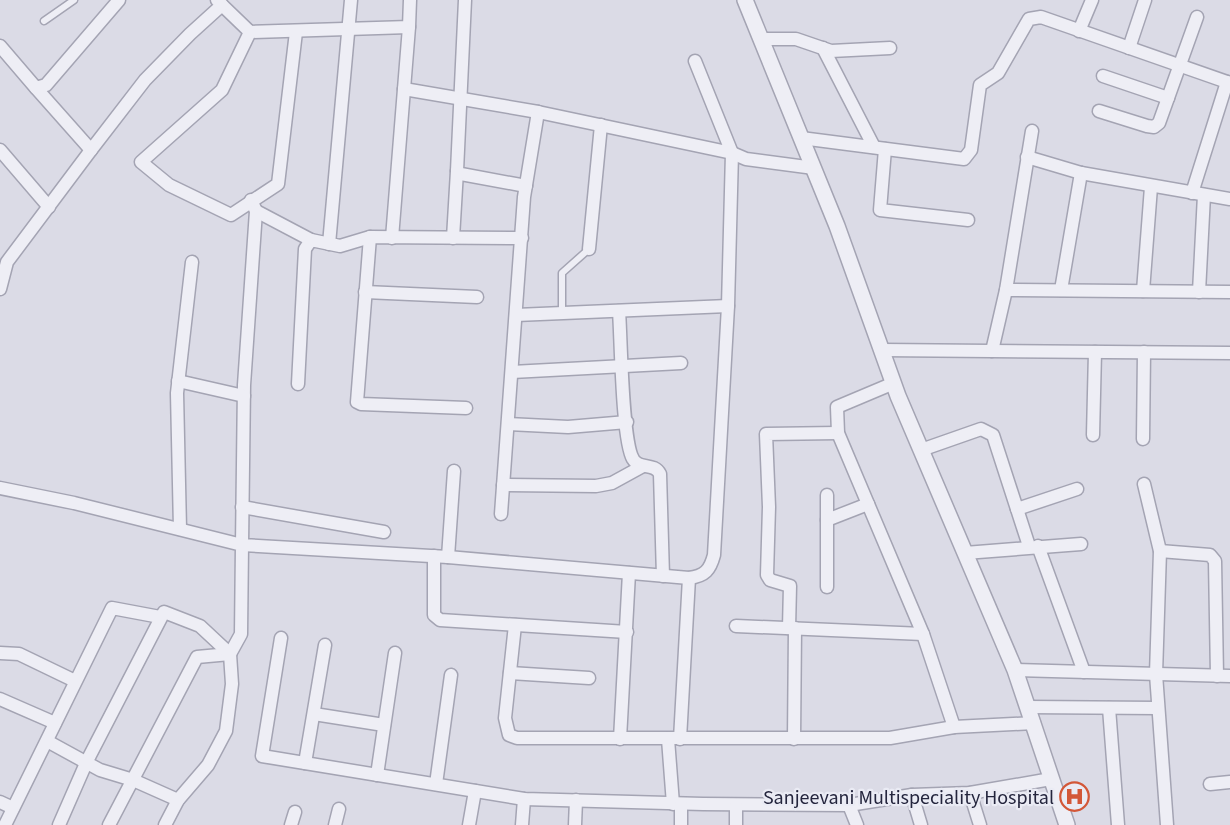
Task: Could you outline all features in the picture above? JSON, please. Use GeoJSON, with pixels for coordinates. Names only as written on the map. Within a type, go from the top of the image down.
{"type":"FeatureCollection","features":[{"type":"Feature","properties":{"kind":"street"},"geometry":{"type":"LineString","coordinates":[[329,244],[351,0]]}},
{"type":"Feature","properties":{"kind":"street"},"geometry":{"type":"LineString","coordinates":[[392,238],[410,0]]}},
{"type":"Feature","properties":{"kind":"street"},"geometry":{"type":"LineString","coordinates":[[453,238],[465,0]]}},
{"type":"Feature","properties":{"kind":"street"},"geometry":{"type":"LineString","coordinates":[[745,0],[814,168],[894,383],[1015,670],[1067,825]]}},
{"type":"Feature","properties":{"kind":"street"},"geometry":{"type":"LineString","coordinates":[[1078,31],[1092,0]]}},
{"type":"Feature","properties":{"kind":"street"},"geometry":{"type":"LineString","coordinates":[[1129,48],[1145,0]]}},
{"type":"Feature","properties":{"kind":"street"},"geometry":{"type":"LineString","coordinates":[[36,88],[46,85],[115,1]]}},
{"type":"Feature","properties":{"kind":"street"},"geometry":{"type":"LineString","coordinates":[[0,289],[8,262],[91,150],[146,80],[220,2],[249,32],[350,31],[409,27]]}},
{"type":"Feature","properties":{"kind":"street"},"geometry":{"type":"LineString","coordinates":[[801,138],[964,159],[971,150],[980,85],[998,73],[1029,19],[1041,17],[1228,82],[1198,194],[1199,292]]}},
{"type":"Feature","properties":{"kind":"street"},"geometry":{"type":"LineString","coordinates":[[1099,111],[1154,127],[1159,123],[1197,17]]}},
{"type":"Feature","properties":{"kind":"street"},"geometry":{"type":"LineString","coordinates":[[249,32],[222,90],[141,162],[169,184],[231,215],[253,206],[279,184],[296,32]]}},
{"type":"Feature","properties":{"kind":"street"},"geometry":{"type":"LineString","coordinates":[[761,39],[796,39],[831,51],[890,48]]}},
{"type":"Feature","properties":{"kind":"street"},"geometry":{"type":"LineString","coordinates":[[823,48],[880,148],[880,210],[968,220]]}},
{"type":"Feature","properties":{"kind":"street"},"geometry":{"type":"LineString","coordinates":[[1,49],[91,150]]}},
{"type":"Feature","properties":{"kind":"street"},"geometry":{"type":"LineString","coordinates":[[0,488],[74,502],[242,545],[448,557],[689,578],[706,573],[711,568],[714,555],[728,306],[732,153],[695,61]]}},
{"type":"Feature","properties":{"kind":"street"},"geometry":{"type":"LineString","coordinates":[[1103,76],[1168,98]]}},
{"type":"Feature","properties":{"kind":"street"},"geometry":{"type":"LineString","coordinates":[[404,89],[538,112],[732,153],[746,159],[814,168]]}},
{"type":"Feature","properties":{"kind":"street"},"geometry":{"type":"LineString","coordinates":[[501,514],[526,186],[538,112]]}},
{"type":"Feature","properties":{"kind":"street"},"geometry":{"type":"LineString","coordinates":[[589,249],[601,125]]}},
{"type":"Feature","properties":{"kind":"street"},"geometry":{"type":"LineString","coordinates":[[992,351],[1006,290],[1032,130]]}},
{"type":"Feature","properties":{"kind":"street"},"geometry":{"type":"LineString","coordinates":[[0,150],[49,207]]}},
{"type":"Feature","properties":{"kind":"street"},"geometry":{"type":"LineString","coordinates":[[1027,157],[1081,173],[1230,199]]}},
{"type":"Feature","properties":{"kind":"street"},"geometry":{"type":"LineString","coordinates":[[457,171],[460,174],[526,186]]}},
{"type":"Feature","properties":{"kind":"street"},"geometry":{"type":"LineString","coordinates":[[1061,290],[1081,173]]}},
{"type":"Feature","properties":{"kind":"street"},"geometry":{"type":"LineString","coordinates":[[1143,291],[1151,187]]}},
{"type":"Feature","properties":{"kind":"street"},"geometry":{"type":"LineString","coordinates":[[253,206],[311,240],[340,246],[370,237],[522,238]]}},
{"type":"Feature","properties":{"kind":"street"},"geometry":{"type":"LineString","coordinates":[[165,825],[178,800],[208,765],[226,731],[232,684],[230,654],[241,634],[244,396],[253,206]]}},
{"type":"Feature","properties":{"kind":"street"},"geometry":{"type":"LineString","coordinates":[[370,237],[357,402],[466,408]]}},
{"type":"Feature","properties":{"kind":"street"},"geometry":{"type":"LineString","coordinates":[[298,384],[305,249],[311,240]]}},
{"type":"Feature","properties":{"kind":"street"},"geometry":{"type":"LineString","coordinates":[[180,529],[176,434],[178,381],[192,262]]}},
{"type":"Feature","properties":{"kind":"street"},"geometry":{"type":"LineString","coordinates":[[1006,290],[1230,292]]}},
{"type":"Feature","properties":{"kind":"street"},"geometry":{"type":"LineString","coordinates":[[365,292],[477,297]]}},
{"type":"Feature","properties":{"kind":"street"},"geometry":{"type":"LineString","coordinates":[[516,315],[728,306]]}},
{"type":"Feature","properties":{"kind":"street"},"geometry":{"type":"LineString","coordinates":[[620,311],[622,367],[632,457],[634,461],[652,466],[660,474],[663,576]]}},
{"type":"Feature","properties":{"kind":"street"},"geometry":{"type":"LineString","coordinates":[[882,350],[1230,353]]}},
{"type":"Feature","properties":{"kind":"street"},"geometry":{"type":"LineString","coordinates":[[1094,435],[1095,352]]}},
{"type":"Feature","properties":{"kind":"street"},"geometry":{"type":"LineString","coordinates":[[1143,439],[1144,352]]}},
{"type":"Feature","properties":{"kind":"street"},"geometry":{"type":"LineString","coordinates":[[512,372],[681,363]]}},
{"type":"Feature","properties":{"kind":"street"},"geometry":{"type":"LineString","coordinates":[[178,381],[244,396]]}},
{"type":"Feature","properties":{"kind":"street"},"geometry":{"type":"LineString","coordinates":[[894,383],[837,407],[838,433],[923,634],[954,727]]}},
{"type":"Feature","properties":{"kind":"street"},"geometry":{"type":"LineString","coordinates":[[508,424],[568,428],[627,422]]}},
{"type":"Feature","properties":{"kind":"street"},"geometry":{"type":"LineString","coordinates":[[921,450],[981,429],[988,430],[993,435],[1017,508],[1084,672]]}},
{"type":"Feature","properties":{"kind":"street"},"geometry":{"type":"LineString","coordinates":[[794,739],[790,586],[770,580],[767,575],[769,507],[759,434],[838,433]]}},
{"type":"Feature","properties":{"kind":"street"},"geometry":{"type":"LineString","coordinates":[[503,485],[596,486],[612,483],[643,465]]}},
{"type":"Feature","properties":{"kind":"street"},"geometry":{"type":"LineString","coordinates":[[448,557],[454,471]]}},
{"type":"Feature","properties":{"kind":"street"},"geometry":{"type":"LineString","coordinates":[[1144,484],[1160,551],[1156,674],[1167,825]]}},
{"type":"Feature","properties":{"kind":"street"},"geometry":{"type":"LineString","coordinates":[[1017,508],[1077,489]]}},
{"type":"Feature","properties":{"kind":"street"},"geometry":{"type":"LineString","coordinates":[[827,495],[827,587]]}},
{"type":"Feature","properties":{"kind":"street"},"geometry":{"type":"LineString","coordinates":[[827,520],[868,504]]}},
{"type":"Feature","properties":{"kind":"street"},"geometry":{"type":"LineString","coordinates":[[242,507],[384,532]]}},
{"type":"Feature","properties":{"kind":"street"},"geometry":{"type":"LineString","coordinates":[[965,553],[1081,544]]}},
{"type":"Feature","properties":{"kind":"street"},"geometry":{"type":"LineString","coordinates":[[1015,670],[1224,676],[1215,561],[1210,555],[1160,551]]}},
{"type":"Feature","properties":{"kind":"street"},"geometry":{"type":"LineString","coordinates":[[434,556],[436,618],[627,632]]}},
{"type":"Feature","properties":{"kind":"street"},"geometry":{"type":"LineString","coordinates":[[620,739],[629,573]]}},
{"type":"Feature","properties":{"kind":"street"},"geometry":{"type":"LineString","coordinates":[[681,825],[677,804],[674,739],[689,578]]}},
{"type":"Feature","properties":{"kind":"street"},"geometry":{"type":"LineString","coordinates":[[5,825],[112,608],[160,617]]}},
{"type":"Feature","properties":{"kind":"street"},"geometry":{"type":"LineString","coordinates":[[59,825],[87,761],[164,612],[200,626],[230,654]]}},
{"type":"Feature","properties":{"kind":"street"},"geometry":{"type":"LineString","coordinates":[[515,625],[505,718],[509,735],[529,740],[890,738],[954,727],[1034,723]]}},
{"type":"Feature","properties":{"kind":"street"},"geometry":{"type":"LineString","coordinates":[[736,626],[923,634]]}},
{"type":"Feature","properties":{"kind":"street"},"geometry":{"type":"LineString","coordinates":[[281,638],[262,756],[524,799],[677,804],[849,805],[912,795],[970,793],[1051,779]]}},
{"type":"Feature","properties":{"kind":"street"},"geometry":{"type":"LineString","coordinates":[[305,763],[325,645]]}},
{"type":"Feature","properties":{"kind":"street"},"geometry":{"type":"LineString","coordinates":[[0,653],[19,654],[75,681]]}},
{"type":"Feature","properties":{"kind":"street"},"geometry":{"type":"LineString","coordinates":[[377,775],[395,653]]}},
{"type":"Feature","properties":{"kind":"street"},"geometry":{"type":"LineString","coordinates":[[109,825],[197,657],[230,654]]}},
{"type":"Feature","properties":{"kind":"street"},"geometry":{"type":"LineString","coordinates":[[510,673],[589,678]]}},
{"type":"Feature","properties":{"kind":"street"},"geometry":{"type":"LineString","coordinates":[[436,784],[451,675]]}},
{"type":"Feature","properties":{"kind":"street"},"geometry":{"type":"LineString","coordinates":[[0,699],[55,723]]}},
{"type":"Feature","properties":{"kind":"street"},"geometry":{"type":"LineString","coordinates":[[1028,707],[1157,708]]}},
{"type":"Feature","properties":{"kind":"street"},"geometry":{"type":"LineString","coordinates":[[1109,708],[1118,825]]}},
{"type":"Feature","properties":{"kind":"street"},"geometry":{"type":"LineString","coordinates":[[314,714],[384,725]]}},
{"type":"Feature","properties":{"kind":"street"},"geometry":{"type":"LineString","coordinates":[[47,741],[100,770],[134,780],[178,800]]}},
{"type":"Feature","properties":{"kind":"street"},"geometry":{"type":"LineString","coordinates":[[1210,784],[1230,782]]}},
{"type":"Feature","properties":{"kind":"street"},"geometry":{"type":"LineString","coordinates":[[469,825],[475,790]]}},
{"type":"Feature","properties":{"kind":"street"},"geometry":{"type":"LineString","coordinates":[[970,793],[980,825]]}},
{"type":"Feature","properties":{"kind":"street"},"geometry":{"type":"LineString","coordinates":[[912,795],[921,825]]}},
{"type":"Feature","properties":{"kind":"street"},"geometry":{"type":"LineString","coordinates":[[522,825],[524,799]]}},
{"type":"Feature","properties":{"kind":"street"},"geometry":{"type":"LineString","coordinates":[[574,825],[576,800]]}},
{"type":"Feature","properties":{"kind":"street"},"geometry":{"type":"LineString","coordinates":[[0,802],[13,808]]}},
{"type":"Feature","properties":{"kind":"street"},"geometry":{"type":"LineString","coordinates":[[736,805],[736,825]]}},
{"type":"Feature","properties":{"kind":"street"},"geometry":{"type":"LineString","coordinates":[[849,805],[856,825]]}},
{"type":"Feature","properties":{"kind":"street"},"geometry":{"type":"LineString","coordinates":[[335,825],[339,809]]}},
{"type":"Feature","properties":{"kind":"street"},"geometry":{"type":"LineString","coordinates":[[291,825],[295,812]]}},
{"type":"Feature","properties":{"kind":"lane"},"geometry":{"type":"LineString","coordinates":[[44,21],[74,0]]}},
{"type":"Feature","properties":{"kind":"lane"},"geometry":{"type":"LineString","coordinates":[[562,313],[562,273],[589,249]]}},
{"type":"Feature","properties":{"kind":"place","name":"Sanjeevani Multispeciality Hospital"},"geometry":{"type":"Point","coordinates":[1075,797]}}]}
